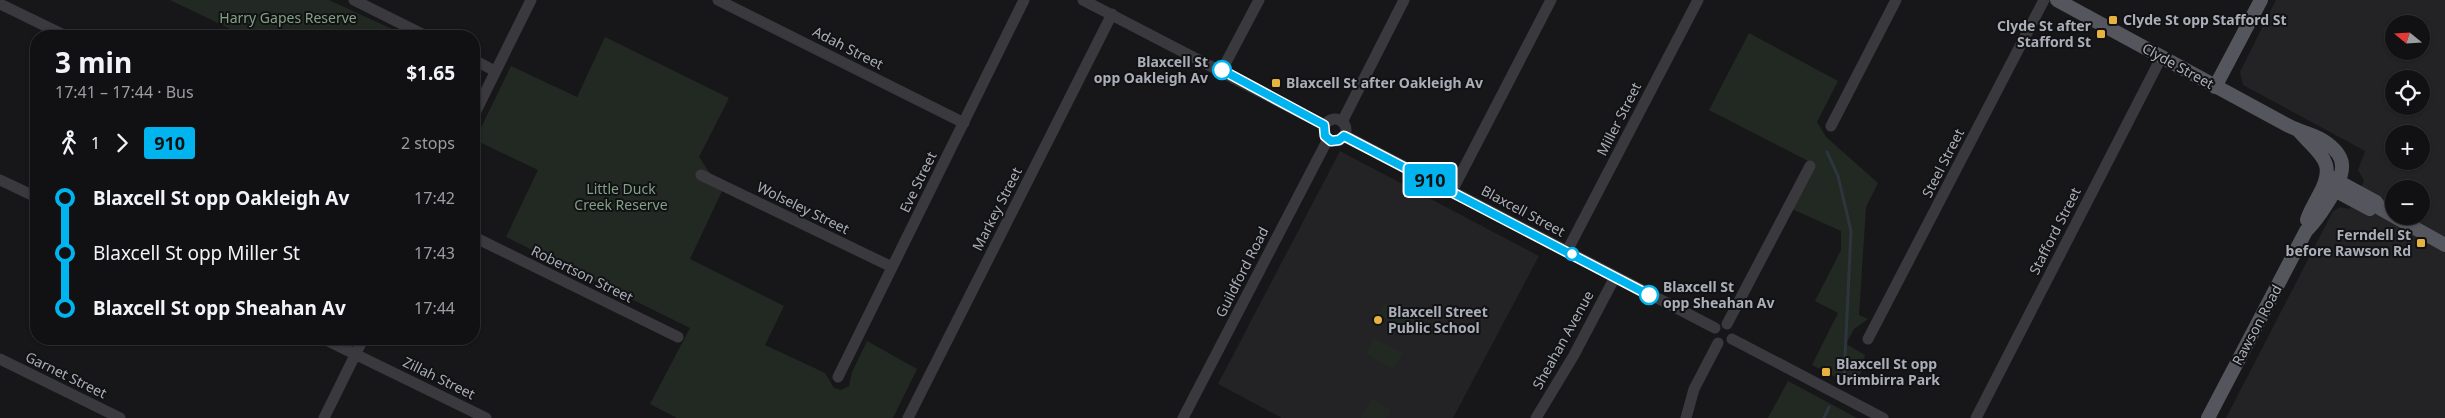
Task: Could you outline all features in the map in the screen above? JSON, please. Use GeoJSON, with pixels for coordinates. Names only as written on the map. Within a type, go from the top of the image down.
{"type":"FeatureCollection","features":[{"type":"Feature","properties":{"kind":"main road","name":"Clyde Street"},"geometry":{"type":"LineString","coordinates":[[2057,0],[2299,131],[2324,159],[2331,183]]}},
{"type":"Feature","properties":{"kind":"main road"},"geometry":{"type":"LineString","coordinates":[[2216,87],[2261,0]]}},
{"type":"Feature","properties":{"kind":"main road"},"geometry":{"type":"LineString","coordinates":[[2331,183],[2371,210],[2381,209],[2445,245]]}},
{"type":"Feature","properties":{"kind":"main road","name":"Rawson Road"},"geometry":{"type":"LineString","coordinates":[[2208,418],[2306,231],[2308,217],[2331,183]]}},
{"type":"Feature","properties":{"kind":"street"},"geometry":{"type":"LineString","coordinates":[[354,0],[414,30]]}},
{"type":"Feature","properties":{"kind":"street"},"geometry":{"type":"LineString","coordinates":[[480,102],[530,0]]}},
{"type":"Feature","properties":{"kind":"street","name":"Adah Street"},"geometry":{"type":"LineString","coordinates":[[718,0],[964,123]]}},
{"type":"Feature","properties":{"kind":"street","name":"Eve Street"},"geometry":{"type":"LineString","coordinates":[[838,377],[1024,0]]}},
{"type":"Feature","properties":{"kind":"street"},"geometry":{"type":"LineString","coordinates":[[1083,0],[1222,70],[1324,125]]}},
{"type":"Feature","properties":{"kind":"street"},"geometry":{"type":"LineString","coordinates":[[1222,70],[1259,0]]}},
{"type":"Feature","properties":{"kind":"street"},"geometry":{"type":"LineString","coordinates":[[1342,122],[1404,0]]}},
{"type":"Feature","properties":{"kind":"street"},"geometry":{"type":"LineString","coordinates":[[1452,191],[1551,0]]}},
{"type":"Feature","properties":{"kind":"street","name":"Miller Street"},"geometry":{"type":"LineString","coordinates":[[1567,251],[1698,0]]}},
{"type":"Feature","properties":{"kind":"street"},"geometry":{"type":"LineString","coordinates":[[1831,126],[1896,0]]}},
{"type":"Feature","properties":{"kind":"street","name":"Steel Street"},"geometry":{"type":"LineString","coordinates":[[1868,339],[2044,0]]}},
{"type":"Feature","properties":{"kind":"street"},"geometry":{"type":"LineString","coordinates":[[0,4],[54,30]]}},
{"type":"Feature","properties":{"kind":"street","name":"Markey Street"},"geometry":{"type":"LineString","coordinates":[[908,418],[1112,14]]}},
{"type":"Feature","properties":{"kind":"street","name":"Stafford Street"},"geometry":{"type":"LineString","coordinates":[[1976,418],[2161,58]]}},
{"type":"Feature","properties":{"kind":"street"},"geometry":{"type":"LineString","coordinates":[[480,63],[495,71]]}},
{"type":"Feature","properties":{"kind":"street"},"geometry":{"type":"LineString","coordinates":[[1331,119],[1342,122],[1346,127],[1344,136],[1339,140],[1328,139],[1323,131],[1324,125],[1331,119]]}},
{"type":"Feature","properties":{"kind":"street","name":"Blaxcell Street"},"geometry":{"type":"LineString","coordinates":[[1344,136],[1715,328]]}},
{"type":"Feature","properties":{"kind":"street","name":"Guildford Road"},"geometry":{"type":"LineString","coordinates":[[1183,418],[1328,139]]}},
{"type":"Feature","properties":{"kind":"street"},"geometry":{"type":"LineString","coordinates":[[1727,324],[1810,166]]}},
{"type":"Feature","properties":{"kind":"street","name":"Wolseley Street"},"geometry":{"type":"LineString","coordinates":[[701,175],[892,267]]}},
{"type":"Feature","properties":{"kind":"street"},"geometry":{"type":"LineString","coordinates":[[0,180],[30,194]]}},
{"type":"Feature","properties":{"kind":"street","name":"Robertson Street"},"geometry":{"type":"LineString","coordinates":[[480,240],[678,337]]}},
{"type":"Feature","properties":{"kind":"street","name":"Sheahan Avenue"},"geometry":{"type":"LineString","coordinates":[[1536,418],[1574,354],[1615,277]]}},
{"type":"Feature","properties":{"kind":"street"},"geometry":{"type":"LineString","coordinates":[[1720,324],[1727,324],[1733,331],[1732,339],[1728,343],[1718,343],[1713,335],[1715,328],[1720,324]]}},
{"type":"Feature","properties":{"kind":"street"},"geometry":{"type":"LineString","coordinates":[[1732,339],[1883,418]]}},
{"type":"Feature","properties":{"kind":"street"},"geometry":{"type":"LineString","coordinates":[[1686,418],[1694,389],[1718,343]]}},
{"type":"Feature","properties":{"kind":"street","name":"Zillah Street"},"geometry":{"type":"LineString","coordinates":[[337,345],[486,418]]}},
{"type":"Feature","properties":{"kind":"street"},"geometry":{"type":"LineString","coordinates":[[324,418],[360,345]]}},
{"type":"Feature","properties":{"kind":"street","name":"Garnet Street"},"geometry":{"type":"LineString","coordinates":[[0,360],[120,418]]}},
{"type":"Feature","properties":{"kind":"shaded area"},"geometry":{"type":"Polygon","coordinates":[[[2276,0],[2445,0],[2445,418],[2226,418],[2333,211],[2340,207],[2350,209],[2364,181],[2358,170],[2365,151],[2243,85],[2240,72],[2276,0]]]}},
{"type":"Feature","properties":{"kind":"shaded area","name":"Blaxcell Street Public School"},"geometry":{"type":"Polygon","coordinates":[[[1340,151],[1539,256],[1453,418],[1282,418],[1218,384],[1340,151]]]}},
{"type":"Feature","properties":{"kind":"green space","name":"Harry Gapes Reserve"},"geometry":{"type":"Polygon","coordinates":[[[170,0],[329,0],[394,30],[232,30],[170,0]]]}},
{"type":"Feature","properties":{"kind":"green space"},"geometry":{"type":"Polygon","coordinates":[[[1749,33],[1838,81],[1817,122],[1826,137],[1878,183],[1866,207],[1859,315],[1868,319],[1854,329],[1846,344],[1865,355],[1857,388],[1812,365],[1838,313],[1815,301],[1841,250],[1841,231],[1792,209],[1814,164],[1709,110],[1749,33]]]}},
{"type":"Feature","properties":{"kind":"green space","name":"Little Duck Creek Reserve"},"geometry":{"type":"Polygon","coordinates":[[[605,37],[729,98],[699,157],[722,191],[690,259],[784,306],[765,345],[825,373],[834,388],[841,390],[849,386],[852,372],[867,341],[917,369],[893,418],[677,418],[650,404],[690,328],[506,237],[538,170],[480,142],[480,130],[511,66],[577,97],[605,37]]]}},
{"type":"Feature","properties":{"kind":"green space"},"geometry":{"type":"Polygon","coordinates":[[[1385,302],[1414,318],[1407,331],[1378,314],[1385,302]]]}},
{"type":"Feature","properties":{"kind":"green space"},"geometry":{"type":"Polygon","coordinates":[[[1374,338],[1403,353],[1394,369],[1366,354],[1374,338]]]}},
{"type":"Feature","properties":{"kind":"green space"},"geometry":{"type":"Polygon","coordinates":[[[1788,381],[1857,418],[1768,418],[1788,381]]]}},
{"type":"Feature","properties":{"kind":"green space"},"geometry":{"type":"Polygon","coordinates":[[[1372,399],[1391,410],[1386,418],[1361,418],[1372,399]]]}},
{"type":"Feature","properties":{"kind":"waterway"},"geometry":{"type":"LineString","coordinates":[[1827,152],[1838,176],[1851,231],[1844,378]]}},
{"type":"Feature","properties":{"kind":"waterway"},"geometry":{"type":"LineString","coordinates":[[1824,418],[1829,407]]}},
{"type":"Feature","properties":{"kind":"bus line","name":"910"},"geometry":{"type":"LineString","coordinates":[[1222,70],[1324,125],[1323,131],[1325,136],[1331,141],[1342,139],[1344,136],[1649,295]]}},
{"type":"Feature","properties":{"kind":"place","name":"Clyde St opp Stafford St"},"geometry":{"type":"Point","coordinates":[2113,20]}},
{"type":"Feature","properties":{"kind":"place","name":"Clyde St after Stafford St"},"geometry":{"type":"Point","coordinates":[2101,34]}},
{"type":"Feature","properties":{"kind":"place","name":"Blaxcell St opp Oakleigh Av"},"geometry":{"type":"Point","coordinates":[1222,70]}},
{"type":"Feature","properties":{"kind":"place","name":"Blaxcell St after Oakleigh Av"},"geometry":{"type":"Point","coordinates":[1276,83]}},
{"type":"Feature","properties":{"kind":"place","name":"Ferndell St before Rawson Rd"},"geometry":{"type":"Point","coordinates":[2421,243]}},
{"type":"Feature","properties":{"kind":"place","name":"Blaxcell St opp Sheahan Av"},"geometry":{"type":"Point","coordinates":[1649,295]}},
{"type":"Feature","properties":{"kind":"place","name":"Blaxcell Street Public School"},"geometry":{"type":"Point","coordinates":[1378,320]}},
{"type":"Feature","properties":{"kind":"place","name":"Blaxcell St opp Urimbirra Park"},"geometry":{"type":"Point","coordinates":[1826,372]}}]}
